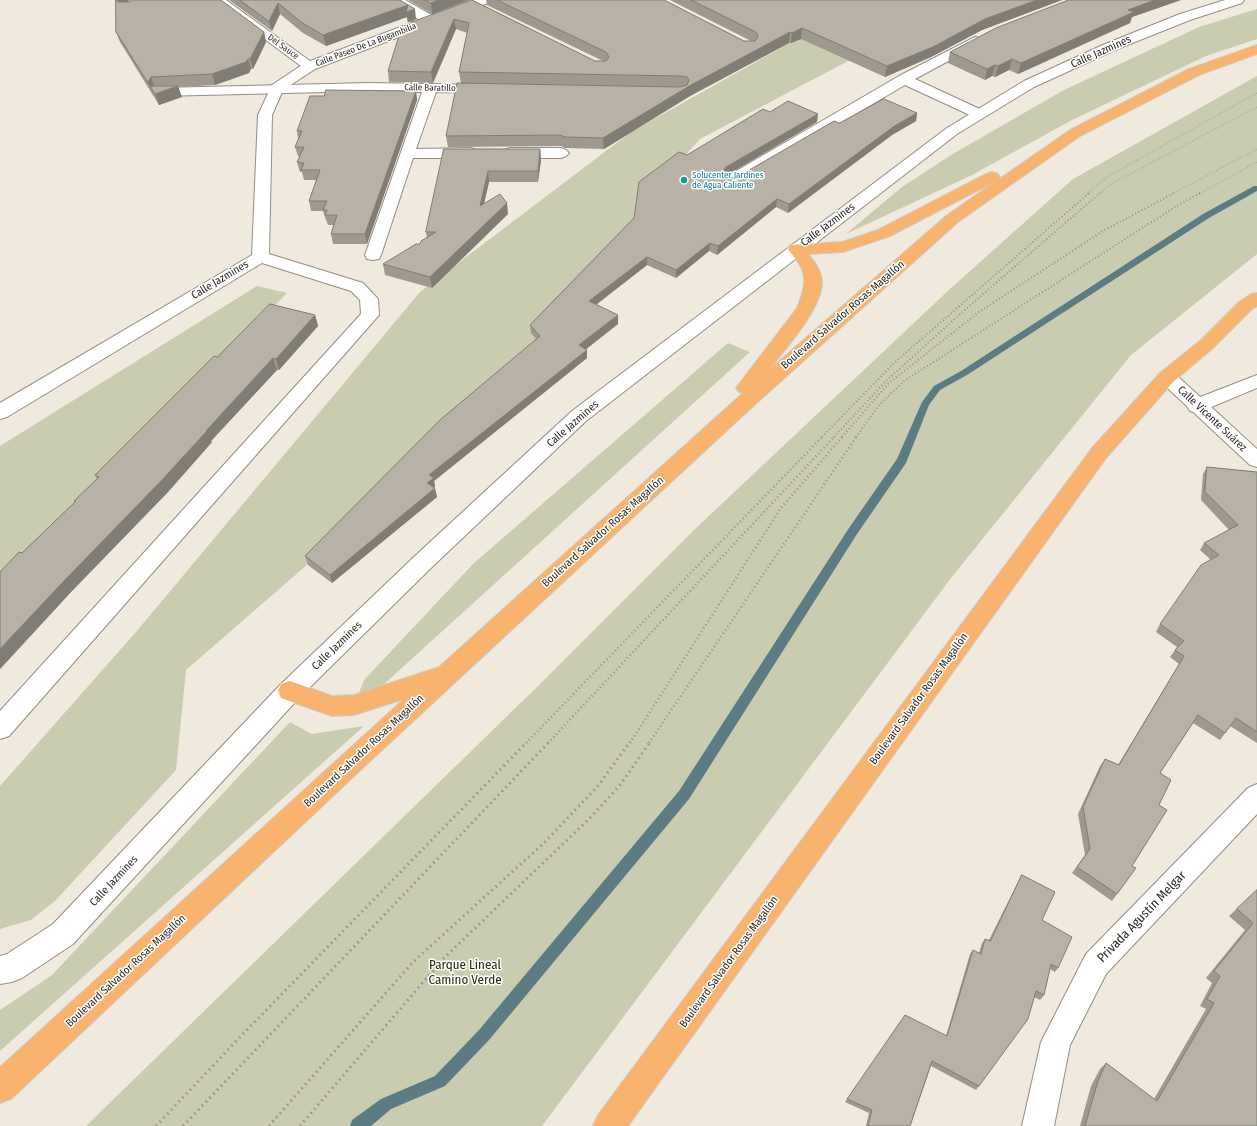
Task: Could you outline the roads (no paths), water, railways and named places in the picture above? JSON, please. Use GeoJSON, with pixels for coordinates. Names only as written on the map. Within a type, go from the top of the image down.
{"type":"FeatureCollection","features":[{"type":"Feature","properties":{"kind":"highway","name":"Boulevard Salvador Rosas Magallón"},"geometry":{"type":"LineString","coordinates":[[0,1088],[447,674],[716,429],[952,219],[1075,134],[1194,72],[1257,49]]}},
{"type":"Feature","properties":{"kind":"highway"},"geometry":{"type":"LineString","coordinates":[[796,249],[842,246],[863,242],[884,233],[1075,134]]}},
{"type":"Feature","properties":{"kind":"highway"},"geometry":{"type":"LineString","coordinates":[[716,429],[805,309],[812,293],[813,280],[810,267],[796,249]]}},
{"type":"Feature","properties":{"kind":"highway","name":"Boulevard Salvador Rosas Magallón"},"geometry":{"type":"LineString","coordinates":[[609,1126],[1099,453],[1167,377],[1207,344],[1245,306],[1257,298]]}},
{"type":"Feature","properties":{"kind":"highway"},"geometry":{"type":"LineString","coordinates":[[290,691],[332,706],[354,705],[447,674]]}},
{"type":"Feature","properties":{"kind":"street","name":"Del Sauce"},"geometry":{"type":"LineString","coordinates":[[218,0],[310,66]]}},
{"type":"Feature","properties":{"kind":"street"},"geometry":{"type":"LineString","coordinates":[[396,0],[430,20]]}},
{"type":"Feature","properties":{"kind":"street","name":"Calle Jazmines"},"geometry":{"type":"LineString","coordinates":[[0,970],[12,968],[63,934],[290,691],[424,561],[579,416],[952,130],[1030,84],[1110,47],[1185,16],[1238,0]]}},
{"type":"Feature","properties":{"kind":"street","name":"Calle Paseo De La Bugambilia"},"geometry":{"type":"LineString","coordinates":[[277,88],[310,66],[430,20],[482,5]]}},
{"type":"Feature","properties":{"kind":"street"},"geometry":{"type":"LineString","coordinates":[[732,180],[904,79],[988,34]]}},
{"type":"Feature","properties":{"kind":"street"},"geometry":{"type":"LineString","coordinates":[[904,79],[979,114]]}},
{"type":"Feature","properties":{"kind":"street","name":"Calle Baratillo"},"geometry":{"type":"LineString","coordinates":[[160,92],[277,88],[369,87],[501,89]]}},
{"type":"Feature","properties":{"kind":"street"},"geometry":{"type":"LineString","coordinates":[[260,257],[266,115],[277,88]]}},
{"type":"Feature","properties":{"kind":"street"},"geometry":{"type":"LineString","coordinates":[[373,255],[431,88]]}},
{"type":"Feature","properties":{"kind":"street"},"geometry":{"type":"LineString","coordinates":[[407,154],[484,153]]}},
{"type":"Feature","properties":{"kind":"street"},"geometry":{"type":"LineString","coordinates":[[499,153],[561,153]]}},
{"type":"Feature","properties":{"kind":"street","name":"Calle Jazmines"},"geometry":{"type":"LineString","coordinates":[[0,412],[260,257],[357,287],[369,299],[370,315],[0,728]]}},
{"type":"Feature","properties":{"kind":"street","name":"Calle Vicente Suárez"},"geometry":{"type":"LineString","coordinates":[[1167,377],[1257,460]]}},
{"type":"Feature","properties":{"kind":"street"},"geometry":{"type":"LineString","coordinates":[[1197,406],[1257,381]]}},
{"type":"Feature","properties":{"kind":"street","name":"Privada Agustín Melgar"},"geometry":{"type":"LineString","coordinates":[[1038,1126],[1056,1042],[1096,964],[1257,796]]}},
{"type":"Feature","properties":{"kind":"waterway"},"geometry":{"type":"LineString","coordinates":[[358,1126],[386,1104],[440,1081],[484,1035],[684,795],[853,531],[902,460],[925,404],[937,388],[964,373],[1206,216],[1257,188]]}},
{"type":"Feature","properties":{"kind":"place","name":"Solucenter Jardines de Agua Caliente"},"geometry":{"type":"Point","coordinates":[684,180]}},
{"type":"Feature","properties":{"kind":"park label","name":"Parque Lineal Camino Verde"},"geometry":{"type":"Point","coordinates":[465,972]}}]}
